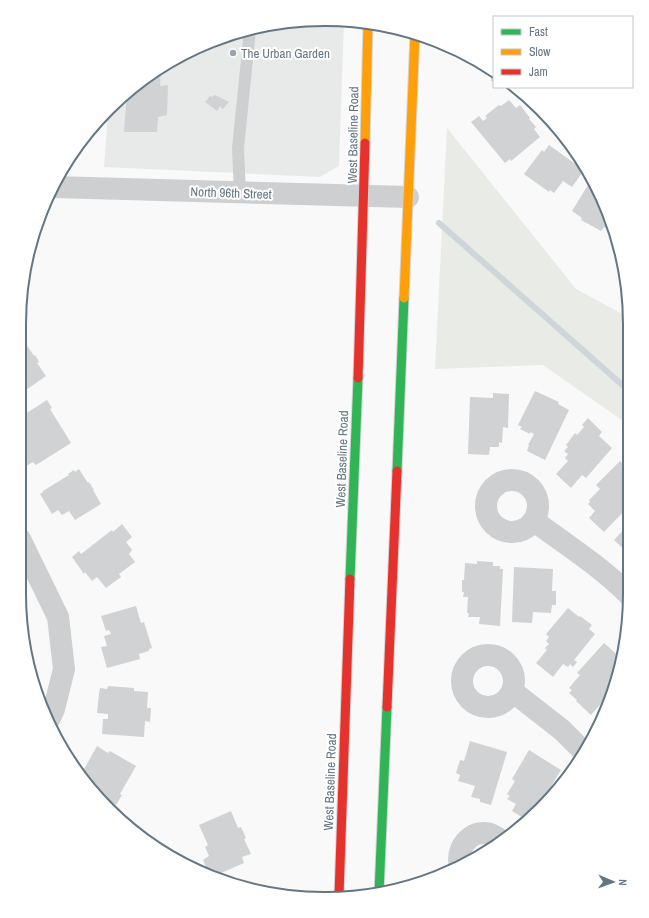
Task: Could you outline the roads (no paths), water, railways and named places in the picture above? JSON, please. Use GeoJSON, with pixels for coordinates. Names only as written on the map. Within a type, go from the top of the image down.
{"type":"FeatureCollection","features":[{"type":"Feature","properties":{"kind":"main road","name":"West Baseline Road"},"geometry":{"type":"LineString","coordinates":[[339,891],[364,197],[368,30]]}},
{"type":"Feature","properties":{"kind":"main road"},"geometry":{"type":"LineString","coordinates":[[380,886],[415,40]]}},
{"type":"Feature","properties":{"kind":"street","name":"North 96th Street"},"geometry":{"type":"LineString","coordinates":[[60,187],[408,198]]}},
{"type":"Feature","properties":{"kind":"street"},"geometry":{"type":"LineString","coordinates":[[534,521],[573,549],[623,589]]}},
{"type":"Feature","properties":{"kind":"street"},"geometry":{"type":"LineString","coordinates":[[26,552],[58,617],[64,669],[52,714]]}},
{"type":"Feature","properties":{"kind":"street"},"geometry":{"type":"LineString","coordinates":[[512,691],[562,730],[580,748]]}},
{"type":"Feature","properties":{"kind":"street"},"geometry":{"type":"LineString","coordinates":[[458,860],[460,850],[466,840],[475,835],[486,833],[497,837]]}},
{"type":"Feature","properties":{"kind":"lane"},"geometry":{"type":"LineString","coordinates":[[240,193],[238,148],[249,35]]}},
{"type":"Feature","properties":{"kind":"waterway"},"geometry":{"type":"LineString","coordinates":[[439,223],[623,386]]}},
{"type":"Feature","properties":{"kind":"place","name":"The Urban Garden"},"geometry":{"type":"Point","coordinates":[233,53]}}]}
